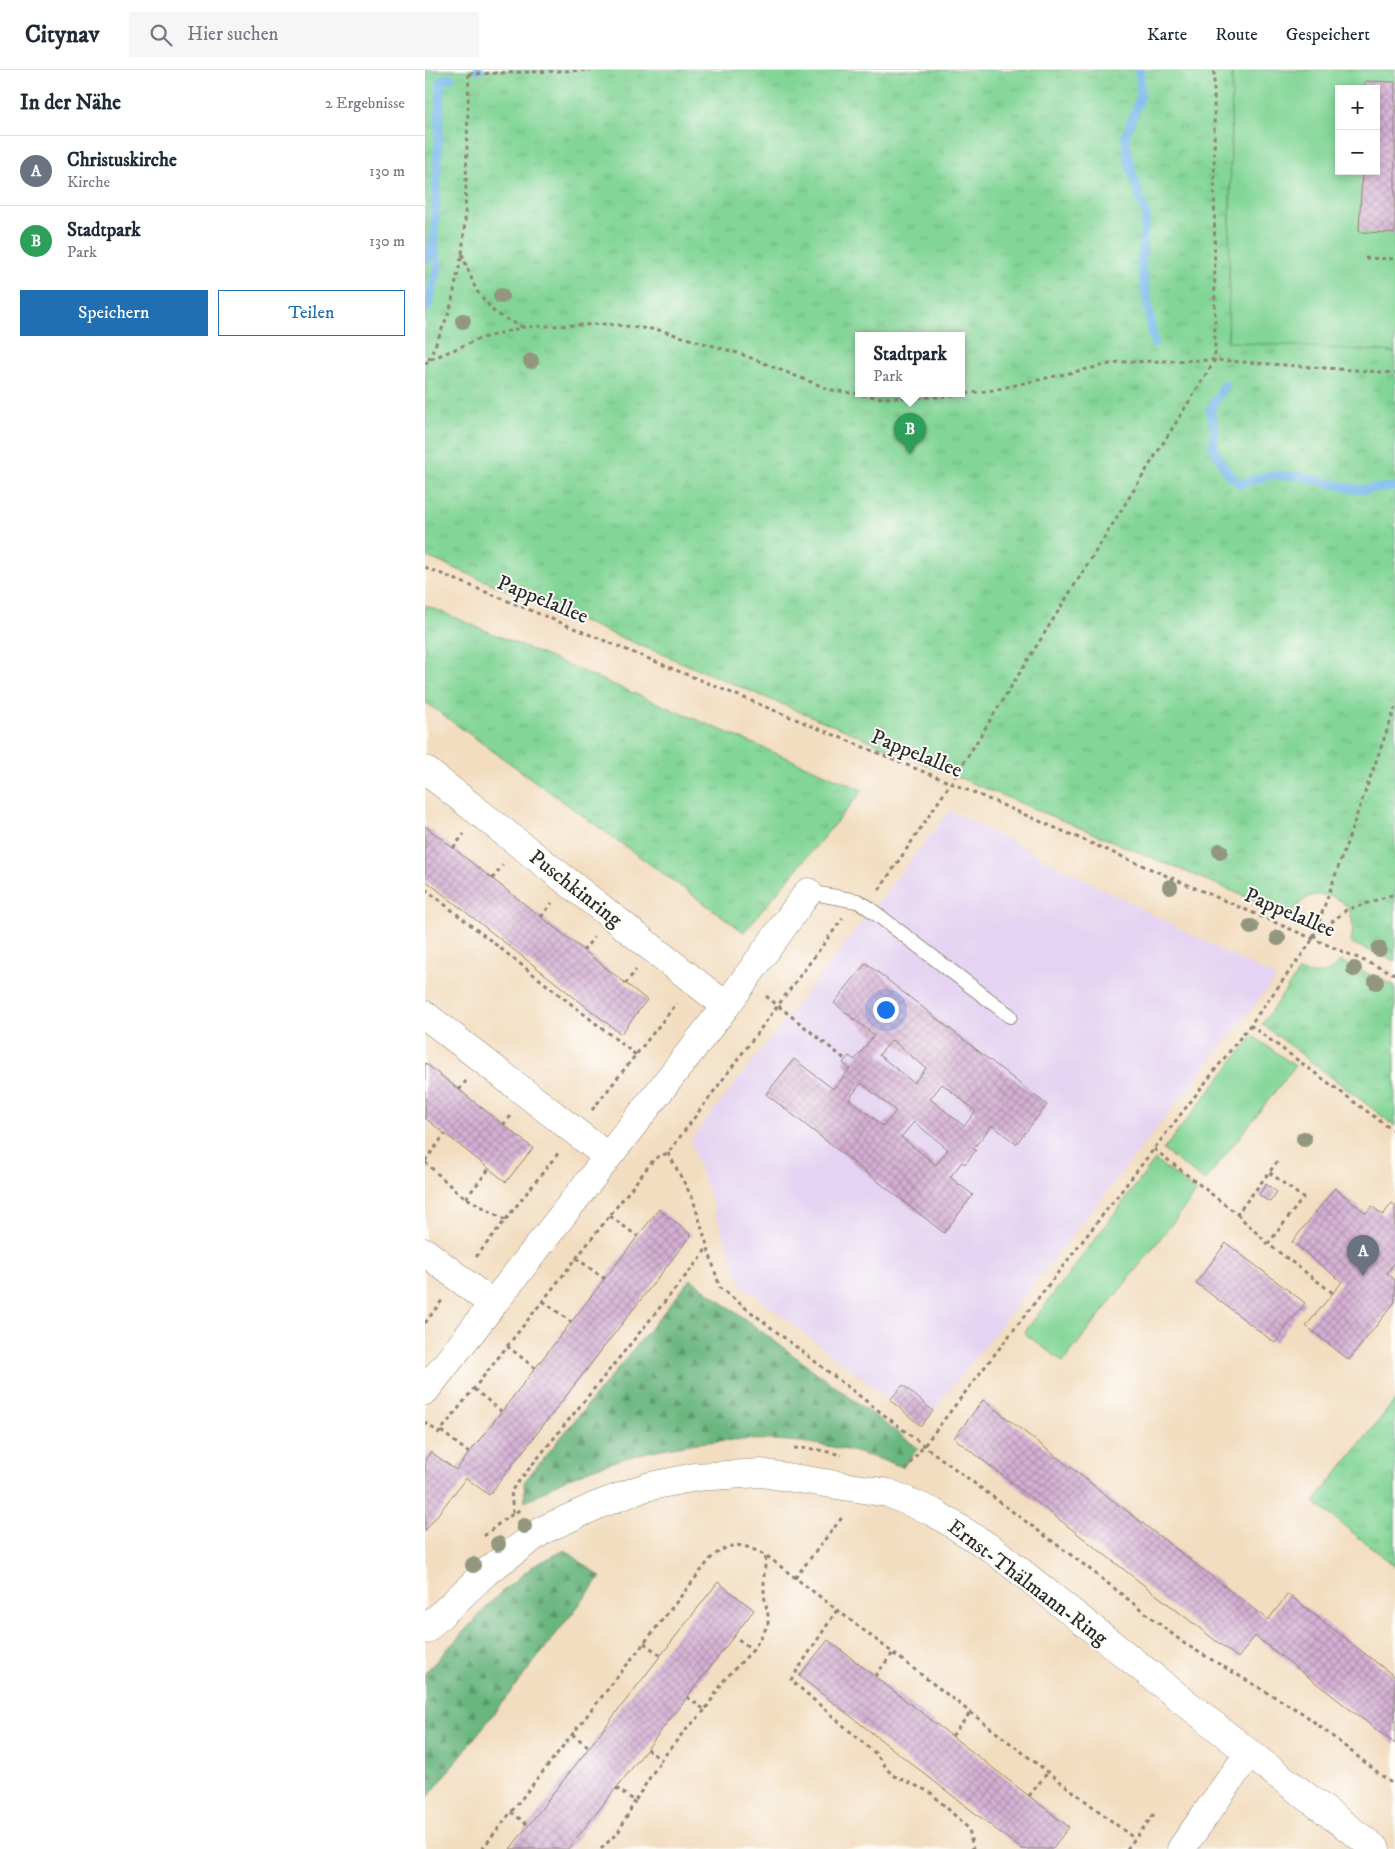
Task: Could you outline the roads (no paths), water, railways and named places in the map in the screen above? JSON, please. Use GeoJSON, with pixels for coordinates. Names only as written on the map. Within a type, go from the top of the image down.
{"type":"FeatureCollection","features":[{"type":"Feature","properties":{"kind":"street","name":"Puschkinring"},"geometry":{"type":"LineString","coordinates":[[425,770],[727,1006]]}},
{"type":"Feature","properties":{"kind":"street"},"geometry":{"type":"LineString","coordinates":[[425,1390],[727,1006],[744,979],[808,892]]}},
{"type":"Feature","properties":{"kind":"street"},"geometry":{"type":"LineString","coordinates":[[425,1015],[608,1157]]}},
{"type":"Feature","properties":{"kind":"street"},"geometry":{"type":"LineString","coordinates":[[425,1252],[492,1304]]}},
{"type":"Feature","properties":{"kind":"street","name":"Ernst-Thälmann-Ring"},"geometry":{"type":"LineString","coordinates":[[425,1630],[486,1572],[543,1530],[598,1504],[646,1487],[695,1478],[761,1473],[888,1492],[933,1512],[992,1549],[1249,1753],[1376,1849]]}},
{"type":"Feature","properties":{"kind":"street"},"geometry":{"type":"LineString","coordinates":[[1190,1846],[1249,1753]]}},
{"type":"Feature","properties":{"kind":"lane"},"geometry":{"type":"LineString","coordinates":[[808,892],[861,903],[1010,1016]]}},
{"type":"Feature","properties":{"kind":"waterway"},"geometry":{"type":"LineString","coordinates":[[1138,70],[1140,74],[1141,95],[1125,137],[1129,163],[1146,215],[1141,263],[1154,343]]}},
{"type":"Feature","properties":{"kind":"waterway"},"geometry":{"type":"LineString","coordinates":[[425,259],[428,258],[434,242],[441,80],[451,78]]}},
{"type":"Feature","properties":{"kind":"waterway"},"geometry":{"type":"LineString","coordinates":[[427,308],[438,267],[435,245]]}},
{"type":"Feature","properties":{"kind":"waterway"},"geometry":{"type":"LineString","coordinates":[[1225,385],[1210,410],[1215,429],[1213,448],[1227,472],[1240,484],[1269,475],[1299,476],[1358,490],[1395,487]]}},
{"type":"Feature","properties":{"kind":"place","name":"Stadtpark"},"geometry":{"type":"Point","coordinates":[910,454]}},
{"type":"Feature","properties":{"kind":"place","name":"Christuskirche"},"geometry":{"type":"Point","coordinates":[1363,1276]}}]}
